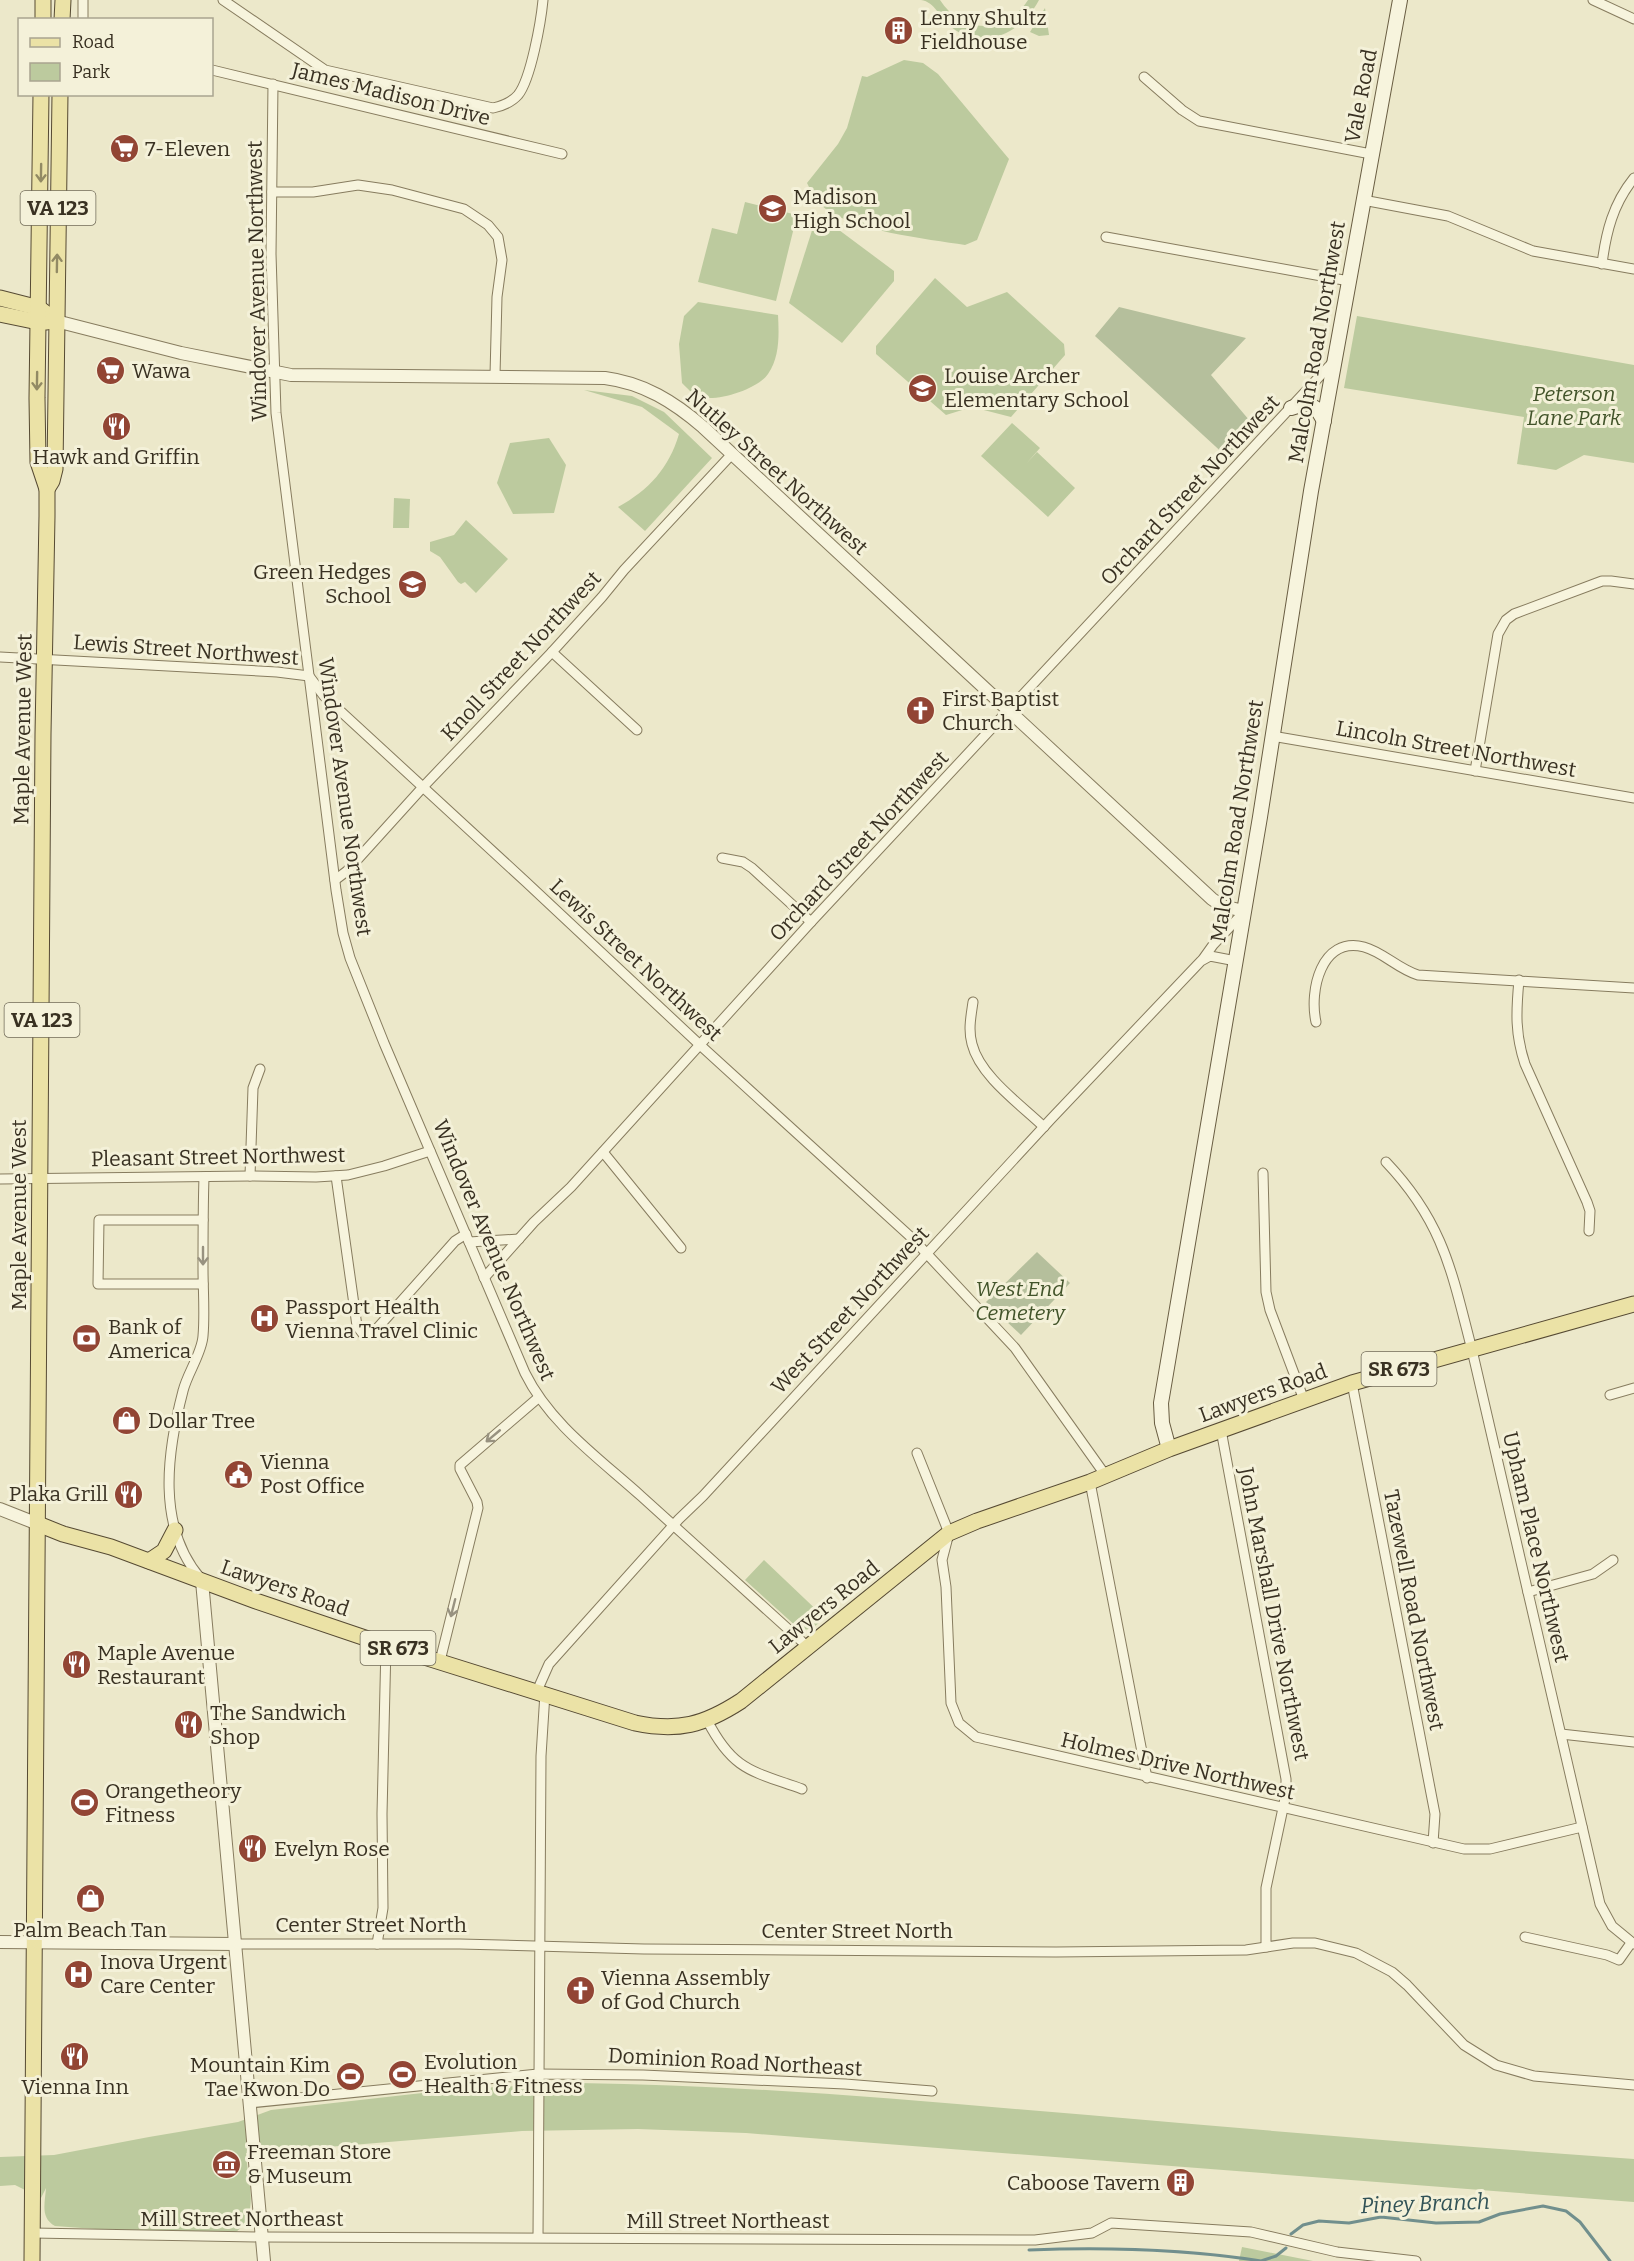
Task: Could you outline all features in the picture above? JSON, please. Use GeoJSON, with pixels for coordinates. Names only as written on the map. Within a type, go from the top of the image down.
{"type":"FeatureCollection","features":[{"type":"Feature","properties":{"kind":"main road"},"geometry":{"type":"LineString","coordinates":[[43,0],[43,18]]}},
{"type":"Feature","properties":{"kind":"main road"},"geometry":{"type":"LineString","coordinates":[[63,0],[63,18]]}},
{"type":"Feature","properties":{"kind":"main road","name":"Vale Road"},"geometry":{"type":"LineString","coordinates":[[1363,200],[1400,0]]}},
{"type":"Feature","properties":{"kind":"main road","name":"Maple Avenue West"},"geometry":{"type":"LineString","coordinates":[[35,1942],[47,489],[39,468],[38,455],[41,96]]}},
{"type":"Feature","properties":{"kind":"main road","name":"Maple Avenue West"},"geometry":{"type":"LineString","coordinates":[[47,489],[55,469],[60,96]]}},
{"type":"Feature","properties":{"kind":"main road","name":"Malcolm Road Northwest"},"geometry":{"type":"LineString","coordinates":[[1169,1449],[1162,1423],[1161,1403],[1324,421],[1363,200]]}},
{"type":"Feature","properties":{"kind":"main road"},"geometry":{"type":"LineString","coordinates":[[0,298],[56,321]]}},
{"type":"Feature","properties":{"kind":"main road"},"geometry":{"type":"LineString","coordinates":[[0,314],[38,315]]}},
{"type":"Feature","properties":{"kind":"main road"},"geometry":{"type":"LineString","coordinates":[[1291,408],[1307,403],[1317,409],[1324,421]]}},
{"type":"Feature","properties":{"kind":"main road","name":"Lawyers Road"},"geometry":{"type":"LineString","coordinates":[[38,1524],[63,1534],[111,1547],[386,1645],[635,1723],[656,1727],[684,1727],[708,1720],[741,1701],[949,1533],[976,1521],[1106,1476],[1169,1449],[1352,1383],[1634,1304]]}},
{"type":"Feature","properties":{"kind":"main road"},"geometry":{"type":"LineString","coordinates":[[149,1561],[167,1547],[175,1530]]}},
{"type":"Feature","properties":{"kind":"main road","name":"VA 123"},"geometry":{"type":"LineString","coordinates":[[33,2261],[35,1942]]}},
{"type":"Feature","properties":{"kind":"street"},"geometry":{"type":"LineString","coordinates":[[83,0],[83,18]]}},
{"type":"Feature","properties":{"kind":"street"},"geometry":{"type":"LineString","coordinates":[[223,0],[325,70],[493,108],[511,101],[519,94],[540,25],[543,0]]}},
{"type":"Feature","properties":{"kind":"street"},"geometry":{"type":"LineString","coordinates":[[1593,0],[1634,19]]}},
{"type":"Feature","properties":{"kind":"street","name":"James Madison Drive"},"geometry":{"type":"LineString","coordinates":[[213,70],[562,154]]}},
{"type":"Feature","properties":{"kind":"street"},"geometry":{"type":"LineString","coordinates":[[1144,77],[1182,110],[1199,121],[1371,154]]}},
{"type":"Feature","properties":{"kind":"street","name":"Windover Avenue Northwest"},"geometry":{"type":"LineString","coordinates":[[273,84],[271,254],[276,413],[335,880],[343,933],[350,958],[484,1278],[538,1398],[591,1452],[808,1647]]}},
{"type":"Feature","properties":{"kind":"street"},"geometry":{"type":"LineString","coordinates":[[1602,264],[1612,214],[1634,178]]}},
{"type":"Feature","properties":{"kind":"street"},"geometry":{"type":"LineString","coordinates":[[272,192],[313,192],[358,185],[392,190],[464,209],[488,225],[498,237],[502,260],[497,297],[495,375]]}},
{"type":"Feature","properties":{"kind":"street"},"geometry":{"type":"LineString","coordinates":[[1363,200],[1439,214],[1470,224],[1511,244],[1533,251],[1634,269]]}},
{"type":"Feature","properties":{"kind":"street"},"geometry":{"type":"LineString","coordinates":[[1106,237],[1349,281]]}},
{"type":"Feature","properties":{"kind":"street","name":"Nutley Street Northwest"},"geometry":{"type":"LineString","coordinates":[[56,321],[173,351],[273,373],[309,376],[495,375],[605,378],[649,389],[676,405],[703,427],[1212,899],[1222,906],[1244,911]]}},
{"type":"Feature","properties":{"kind":"street","name":"Orchard Street Northwest"},"geometry":{"type":"LineString","coordinates":[[484,1278],[603,1152],[811,922],[1335,361]]}},
{"type":"Feature","properties":{"kind":"street","name":"Knoll Street Northwest"},"geometry":{"type":"LineString","coordinates":[[335,880],[347,871],[423,787],[552,652],[624,570],[732,454]]}},
{"type":"Feature","properties":{"kind":"street"},"geometry":{"type":"LineString","coordinates":[[1475,771],[1498,634],[1506,620],[1514,614],[1602,581],[1634,585]]}},
{"type":"Feature","properties":{"kind":"street"},"geometry":{"type":"LineString","coordinates":[[552,652],[637,730]]}},
{"type":"Feature","properties":{"kind":"street","name":"Lewis Street Northwest"},"geometry":{"type":"LineString","coordinates":[[0,657],[277,672],[309,676],[324,696],[927,1254],[1015,1348],[1106,1476]]}},
{"type":"Feature","properties":{"kind":"street","name":"Lincoln Street Northwest"},"geometry":{"type":"LineString","coordinates":[[1272,736],[1634,798]]}},
{"type":"Feature","properties":{"kind":"street"},"geometry":{"type":"LineString","coordinates":[[722,858],[743,862],[752,868],[811,922]]}},
{"type":"Feature","properties":{"kind":"street","name":"West Street Northwest"},"geometry":{"type":"LineString","coordinates":[[541,1692],[549,1664],[674,1525],[1201,961],[1244,911]]}},
{"type":"Feature","properties":{"kind":"street"},"geometry":{"type":"LineString","coordinates":[[1316,1022],[1314,989],[1322,968],[1330,956],[1347,947],[1366,947],[1403,969],[1418,975],[1634,988]]}},
{"type":"Feature","properties":{"kind":"street"},"geometry":{"type":"LineString","coordinates":[[1201,961],[1210,956],[1236,961]]}},
{"type":"Feature","properties":{"kind":"street"},"geometry":{"type":"LineString","coordinates":[[1519,980],[1516,1029],[1519,1045],[1525,1064],[1587,1202],[1591,1221],[1589,1231]]}},
{"type":"Feature","properties":{"kind":"street"},"geometry":{"type":"LineString","coordinates":[[973,1002],[970,1032],[976,1055],[991,1077],[1044,1127]]}},
{"type":"Feature","properties":{"kind":"street"},"geometry":{"type":"LineString","coordinates":[[250,1176],[253,1088],[260,1069]]}},
{"type":"Feature","properties":{"kind":"street","name":"Pleasant Street Northwest"},"geometry":{"type":"LineString","coordinates":[[0,1179],[336,1176],[384,1166],[430,1151]]}},
{"type":"Feature","properties":{"kind":"street"},"geometry":{"type":"LineString","coordinates":[[603,1152],[681,1248]]}},
{"type":"Feature","properties":{"kind":"street","name":"Upham Place Northwest"},"geometry":{"type":"LineString","coordinates":[[1386,1162],[1418,1199],[1442,1243],[1450,1266],[1472,1350],[1600,1904],[1612,1926],[1632,1944]]}},
{"type":"Feature","properties":{"kind":"street"},"geometry":{"type":"LineString","coordinates":[[1263,1173],[1266,1292],[1270,1310],[1304,1400]]}},
{"type":"Feature","properties":{"kind":"street"},"geometry":{"type":"LineString","coordinates":[[336,1176],[357,1326],[363,1334],[373,1333],[455,1241],[468,1238],[519,1239]]}},
{"type":"Feature","properties":{"kind":"street"},"geometry":{"type":"LineString","coordinates":[[204,1177],[203,1337],[183,1391],[171,1444],[169,1488],[175,1530],[188,1562],[202,1581],[264,2261]]}},
{"type":"Feature","properties":{"kind":"street"},"geometry":{"type":"LineString","coordinates":[[203,1220],[99,1220],[98,1274],[98,1284],[203,1284]]}},
{"type":"Feature","properties":{"kind":"street","name":"Tazewell Road Northwest"},"geometry":{"type":"LineString","coordinates":[[1352,1383],[1435,1814],[1433,1843]]}},
{"type":"Feature","properties":{"kind":"street"},"geometry":{"type":"LineString","coordinates":[[1610,1395],[1634,1388]]}},
{"type":"Feature","properties":{"kind":"street"},"geometry":{"type":"LineString","coordinates":[[440,1661],[478,1508],[460,1470],[460,1465],[538,1398]]}},
{"type":"Feature","properties":{"kind":"street","name":"John Marshall Drive Northwest"},"geometry":{"type":"LineString","coordinates":[[1221,1430],[1286,1769],[1286,1794],[1266,1888],[1266,1947]]}},
{"type":"Feature","properties":{"kind":"street"},"geometry":{"type":"LineString","coordinates":[[916,1453],[949,1533]]}},
{"type":"Feature","properties":{"kind":"street"},"geometry":{"type":"LineString","coordinates":[[1090,1482],[1147,1778]]}},
{"type":"Feature","properties":{"kind":"street"},"geometry":{"type":"LineString","coordinates":[[0,1509],[38,1524]]}},
{"type":"Feature","properties":{"kind":"street","name":"Holmes Drive Northwest"},"geometry":{"type":"LineString","coordinates":[[949,1533],[942,1560],[946,1587],[951,1703],[959,1723],[976,1737],[1464,1850],[1482,1850],[1582,1827]]}},
{"type":"Feature","properties":{"kind":"street"},"geometry":{"type":"LineString","coordinates":[[1528,1592],[1593,1574],[1613,1560]]}},
{"type":"Feature","properties":{"kind":"street"},"geometry":{"type":"LineString","coordinates":[[377,1944],[383,1908],[386,1645]]}},
{"type":"Feature","properties":{"kind":"street"},"geometry":{"type":"LineString","coordinates":[[538,2237],[541,1692]]}},
{"type":"Feature","properties":{"kind":"street"},"geometry":{"type":"LineString","coordinates":[[708,1720],[723,1749],[742,1765],[802,1789]]}},
{"type":"Feature","properties":{"kind":"street"},"geometry":{"type":"LineString","coordinates":[[1561,1734],[1634,1742]]}},
{"type":"Feature","properties":{"kind":"street"},"geometry":{"type":"LineString","coordinates":[[1525,1937],[1607,1955],[1620,1960],[1632,1944]]}},
{"type":"Feature","properties":{"kind":"street","name":"Center Street North"},"geometry":{"type":"LineString","coordinates":[[0,1942],[1056,1952],[1246,1950],[1293,1943],[1315,1943],[1336,1947],[1374,1961],[1407,1985],[1464,2045],[1496,2065],[1534,2076],[1634,2085]]}},
{"type":"Feature","properties":{"kind":"street","name":"Dominion Road Northeast"},"geometry":{"type":"LineString","coordinates":[[250,2103],[538,2074],[643,2074],[845,2084],[932,2091]]}},
{"type":"Feature","properties":{"kind":"street","name":"Mill Street Northeast"},"geometry":{"type":"LineString","coordinates":[[33,2233],[262,2237],[1035,2240],[1092,2234],[1111,2223],[1251,2232],[1337,2252],[1416,2261]]}},
{"type":"Feature","properties":{"kind":"green space"},"geometry":{"type":"Polygon","coordinates":[[[921,0],[940,0],[960,20],[984,26],[1008,19],[1028,0],[1039,0],[1023,22],[1012,30],[988,38],[976,38],[951,27],[934,7],[921,0]]]}},
{"type":"Feature","properties":{"kind":"green space"},"geometry":{"type":"Polygon","coordinates":[[[1045,8],[1049,35],[1039,36],[1030,32],[1045,8]]]}},
{"type":"Feature","properties":{"kind":"green space"},"geometry":{"type":"Polygon","coordinates":[[[904,60],[923,63],[938,74],[1009,159],[977,240],[965,245],[890,233],[851,222],[822,206],[807,183],[838,144],[847,128],[862,76],[867,77],[904,60]]]}},
{"type":"Feature","properties":{"kind":"green space"},"geometry":{"type":"Polygon","coordinates":[[[745,202],[797,215],[776,301],[698,282],[712,228],[737,234],[745,202]]]}},
{"type":"Feature","properties":{"kind":"green space"},"geometry":{"type":"Polygon","coordinates":[[[815,221],[839,230],[894,271],[894,281],[842,343],[789,303],[815,221]]]}},
{"type":"Feature","properties":{"kind":"green space"},"geometry":{"type":"Polygon","coordinates":[[[935,278],[967,307],[1007,292],[1064,344],[1065,355],[1011,417],[972,407],[946,415],[876,354],[876,346],[935,278]]]}},
{"type":"Feature","properties":{"kind":"green space"},"geometry":{"type":"Polygon","coordinates":[[[698,302],[778,315],[777,353],[772,367],[763,380],[737,393],[717,398],[695,395],[682,383],[679,344],[684,316],[698,302]]]}},
{"type":"Feature","properties":{"kind":"green space"},"geometry":{"type":"Polygon","coordinates":[[[1119,307],[1246,338],[1211,375],[1255,427],[1227,457],[1095,336],[1119,307]]]}},
{"type":"Feature","properties":{"kind":"green space","name":"Peterson Lane Park"},"geometry":{"type":"Polygon","coordinates":[[[1357,316],[1634,365],[1634,463],[1584,455],[1556,470],[1517,464],[1524,417],[1344,388],[1357,316]]]}},
{"type":"Feature","properties":{"kind":"green space"},"geometry":{"type":"Polygon","coordinates":[[[584,390],[632,396],[664,412],[712,458],[645,531],[618,507],[639,493],[656,477],[670,457],[679,434],[642,407],[584,390]]]}},
{"type":"Feature","properties":{"kind":"green space"},"geometry":{"type":"Polygon","coordinates":[[[1012,423],[1040,448],[1026,464],[1037,452],[1075,488],[1048,517],[981,456],[1012,423]]]}},
{"type":"Feature","properties":{"kind":"green space"},"geometry":{"type":"Polygon","coordinates":[[[549,438],[566,465],[554,513],[513,514],[497,483],[510,443],[549,438]]]}},
{"type":"Feature","properties":{"kind":"green space"},"geometry":{"type":"Polygon","coordinates":[[[394,498],[410,499],[409,528],[393,528],[394,498]]]}},
{"type":"Feature","properties":{"kind":"green space"},"geometry":{"type":"Polygon","coordinates":[[[466,520],[508,559],[476,593],[465,582],[461,584],[458,582],[440,557],[430,551],[430,542],[454,535],[466,520]]]}},
{"type":"Feature","properties":{"kind":"green space","name":"West End Cemetery"},"geometry":{"type":"Polygon","coordinates":[[[1037,1252],[1070,1283],[1021,1335],[986,1302],[1037,1252]]]}},
{"type":"Feature","properties":{"kind":"green space"},"geometry":{"type":"Polygon","coordinates":[[[764,1560],[825,1618],[809,1629],[798,1628],[745,1580],[764,1560]]]}},
{"type":"Feature","properties":{"kind":"green space"},"geometry":{"type":"Polygon","coordinates":[[[578,2083],[833,2094],[1634,2159],[1634,2202],[746,2133],[638,2129],[522,2131],[279,2151],[280,2159],[269,2159],[268,2152],[246,2153],[250,2206],[244,2225],[236,2232],[136,2232],[55,2226],[50,2223],[45,2214],[46,2188],[41,2198],[15,2185],[0,2186],[0,2157],[54,2155],[238,2122],[271,2110],[458,2089],[578,2083]]]}},
{"type":"Feature","properties":{"kind":"green space"},"geometry":{"type":"Polygon","coordinates":[[[1242,2247],[1313,2261],[1239,2261],[1242,2247]]]}},
{"type":"Feature","properties":{"kind":"waterway","name":"Piney Branch"},"geometry":{"type":"LineString","coordinates":[[1291,2234],[1303,2225],[1319,2221],[1349,2223],[1381,2217],[1436,2223],[1479,2222],[1500,2214],[1543,2206],[1566,2211],[1580,2222],[1610,2261]]}},
{"type":"Feature","properties":{"kind":"waterway","name":"Piney Branch"},"geometry":{"type":"LineString","coordinates":[[1029,2250],[1145,2250],[1261,2261],[1276,2256],[1286,2248]]}},
{"type":"Feature","properties":{"kind":"place","name":"Lenny Shultz Fieldhouse"},"geometry":{"type":"Point","coordinates":[899,30]}},
{"type":"Feature","properties":{"kind":"place","name":"7-Eleven"},"geometry":{"type":"Point","coordinates":[124,149]}},
{"type":"Feature","properties":{"kind":"place","name":"Madison High School"},"geometry":{"type":"Point","coordinates":[772,209]}},
{"type":"Feature","properties":{"kind":"place","name":"Wawa"},"geometry":{"type":"Point","coordinates":[111,371]}},
{"type":"Feature","properties":{"kind":"place","name":"Louise Archer Elementary School"},"geometry":{"type":"Point","coordinates":[923,388]}},
{"type":"Feature","properties":{"kind":"place","name":"Hawk and Griffin"},"geometry":{"type":"Point","coordinates":[116,426]}},
{"type":"Feature","properties":{"kind":"place","name":"Green Hedges School"},"geometry":{"type":"Point","coordinates":[412,584]}},
{"type":"Feature","properties":{"kind":"place","name":"First Baptist Church"},"geometry":{"type":"Point","coordinates":[921,711]}},
{"type":"Feature","properties":{"kind":"place","name":"Passport Health Vienna Travel Clinic"},"geometry":{"type":"Point","coordinates":[264,1319]}},
{"type":"Feature","properties":{"kind":"place","name":"Bank of America"},"geometry":{"type":"Point","coordinates":[87,1339]}},
{"type":"Feature","properties":{"kind":"place","name":"Dollar Tree"},"geometry":{"type":"Point","coordinates":[127,1421]}},
{"type":"Feature","properties":{"kind":"place","name":"Vienna Post Office"},"geometry":{"type":"Point","coordinates":[239,1474]}},
{"type":"Feature","properties":{"kind":"place","name":"Plaka Grill"},"geometry":{"type":"Point","coordinates":[129,1494]}},
{"type":"Feature","properties":{"kind":"place","name":"Maple Avenue Restaurant"},"geometry":{"type":"Point","coordinates":[76,1665]}},
{"type":"Feature","properties":{"kind":"place","name":"The Sandwich Shop"},"geometry":{"type":"Point","coordinates":[189,1725]}},
{"type":"Feature","properties":{"kind":"place","name":"Orangetheory Fitness"},"geometry":{"type":"Point","coordinates":[84,1803]}},
{"type":"Feature","properties":{"kind":"place","name":"Evelyn Rose"},"geometry":{"type":"Point","coordinates":[253,1849]}},
{"type":"Feature","properties":{"kind":"place","name":"Palm Beach Tan"},"geometry":{"type":"Point","coordinates":[90,1899]}},
{"type":"Feature","properties":{"kind":"place","name":"Inova Urgent Care Center"},"geometry":{"type":"Point","coordinates":[79,1974]}},
{"type":"Feature","properties":{"kind":"place","name":"Vienna Assembly of God Church"},"geometry":{"type":"Point","coordinates":[580,1990]}},
{"type":"Feature","properties":{"kind":"place","name":"Vienna Inn"},"geometry":{"type":"Point","coordinates":[75,2056]}},
{"type":"Feature","properties":{"kind":"place","name":"Evolution Health & Fitness"},"geometry":{"type":"Point","coordinates":[403,2074]}},
{"type":"Feature","properties":{"kind":"place","name":"Mountain Kim Tae Kwon Do"},"geometry":{"type":"Point","coordinates":[351,2077]}},
{"type":"Feature","properties":{"kind":"place","name":"Freeman Store & Museum"},"geometry":{"type":"Point","coordinates":[226,2164]}},
{"type":"Feature","properties":{"kind":"place","name":"Caboose Tavern"},"geometry":{"type":"Point","coordinates":[1181,2183]}}]}
